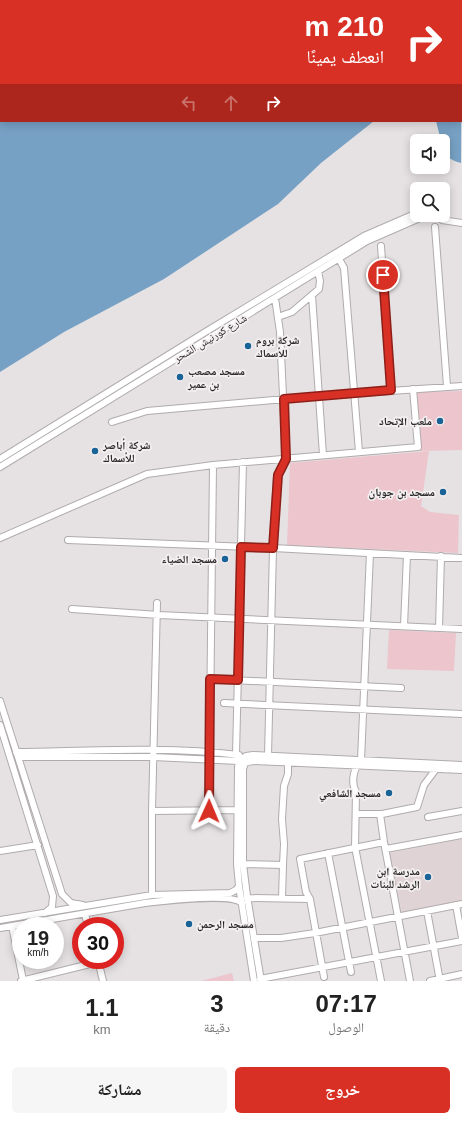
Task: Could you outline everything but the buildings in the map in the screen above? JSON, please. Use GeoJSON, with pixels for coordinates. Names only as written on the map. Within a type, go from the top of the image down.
{"type":"FeatureCollection","features":[{"type":"Feature","properties":{"kind":"street","name":"شارع كورنيش الشحر"},"geometry":{"type":"LineString","coordinates":[[0,459],[64,418],[364,236],[410,216]]}},
{"type":"Feature","properties":{"kind":"street","name":"شارع كورنيش الشحر"},"geometry":{"type":"LineString","coordinates":[[0,467],[367,241],[410,221]]}},
{"type":"Feature","properties":{"kind":"street"},"geometry":{"type":"LineString","coordinates":[[450,221],[462,223]]}},
{"type":"Feature","properties":{"kind":"street"},"geometry":{"type":"LineString","coordinates":[[436,227],[447,386]]}},
{"type":"Feature","properties":{"kind":"street"},"geometry":{"type":"LineString","coordinates":[[381,246],[391,390]]}},
{"type":"Feature","properties":{"kind":"street"},"geometry":{"type":"LineString","coordinates":[[339,259],[344,268],[359,452]]}},
{"type":"Feature","properties":{"kind":"street"},"geometry":{"type":"LineString","coordinates":[[278,317],[292,312],[319,289],[320,281],[318,272]]}},
{"type":"Feature","properties":{"kind":"street"},"geometry":{"type":"LineString","coordinates":[[312,295],[323,455]]}},
{"type":"Feature","properties":{"kind":"street"},"geometry":{"type":"LineString","coordinates":[[268,756],[273,548],[278,475],[286,459],[284,399],[278,317],[275,298]]}},
{"type":"Feature","properties":{"kind":"street"},"geometry":{"type":"LineString","coordinates":[[207,331],[211,337]]}},
{"type":"Feature","properties":{"kind":"street"},"geometry":{"type":"LineString","coordinates":[[112,422],[147,411],[391,390],[462,386]]}},
{"type":"Feature","properties":{"kind":"street"},"geometry":{"type":"LineString","coordinates":[[0,538],[147,474],[243,462],[418,447],[413,389]]}},
{"type":"Feature","properties":{"kind":"street"},"geometry":{"type":"LineString","coordinates":[[64,418],[69,424]]}},
{"type":"Feature","properties":{"kind":"street"},"geometry":{"type":"LineString","coordinates":[[243,462],[238,680],[237,864],[239,886],[254,938],[259,980]]}},
{"type":"Feature","properties":{"kind":"street"},"geometry":{"type":"LineString","coordinates":[[209,811],[213,465]]}},
{"type":"Feature","properties":{"kind":"street"},"geometry":{"type":"LineString","coordinates":[[68,540],[212,545],[462,558]]}},
{"type":"Feature","properties":{"kind":"street"},"geometry":{"type":"LineString","coordinates":[[370,553],[363,710],[359,762],[353,773],[353,786],[356,792],[355,847],[382,981]]}},
{"type":"Feature","properties":{"kind":"street"},"geometry":{"type":"LineString","coordinates":[[404,626],[407,555]]}},
{"type":"Feature","properties":{"kind":"street"},"geometry":{"type":"LineString","coordinates":[[439,628],[441,556]]}},
{"type":"Feature","properties":{"kind":"street"},"geometry":{"type":"LineString","coordinates":[[152,895],[152,811],[157,603]]}},
{"type":"Feature","properties":{"kind":"street"},"geometry":{"type":"LineString","coordinates":[[72,609],[462,629]]}},
{"type":"Feature","properties":{"kind":"street"},"geometry":{"type":"LineString","coordinates":[[210,679],[401,688]]}},
{"type":"Feature","properties":{"kind":"street"},"geometry":{"type":"LineString","coordinates":[[0,701],[62,894],[62,910],[57,917]]}},
{"type":"Feature","properties":{"kind":"street"},"geometry":{"type":"LineString","coordinates":[[224,703],[462,714]]}},
{"type":"Feature","properties":{"kind":"street"},"geometry":{"type":"LineString","coordinates":[[0,726],[34,830],[53,896],[62,910],[70,916]]}},
{"type":"Feature","properties":{"kind":"street"},"geometry":{"type":"LineString","coordinates":[[17,754],[154,754],[238,758],[253,755],[462,770]]}},
{"type":"Feature","properties":{"kind":"street"},"geometry":{"type":"LineString","coordinates":[[259,980],[244,905],[247,898],[243,864],[244,765],[247,762],[252,761],[462,765]]}},
{"type":"Feature","properties":{"kind":"street"},"geometry":{"type":"LineString","coordinates":[[282,898],[284,844],[282,819],[284,786],[288,774],[288,762]]}},
{"type":"Feature","properties":{"kind":"street"},"geometry":{"type":"LineString","coordinates":[[356,814],[380,814],[417,807],[424,785],[436,769]]}},
{"type":"Feature","properties":{"kind":"street"},"geometry":{"type":"LineString","coordinates":[[152,811],[237,810]]}},
{"type":"Feature","properties":{"kind":"street"},"geometry":{"type":"LineString","coordinates":[[428,817],[462,811]]}},
{"type":"Feature","properties":{"kind":"street"},"geometry":{"type":"LineString","coordinates":[[380,814],[410,981]]}},
{"type":"Feature","properties":{"kind":"street"},"geometry":{"type":"LineString","coordinates":[[34,830],[41,828]]}},
{"type":"Feature","properties":{"kind":"street"},"geometry":{"type":"LineString","coordinates":[[386,850],[462,835]]}},
{"type":"Feature","properties":{"kind":"street"},"geometry":{"type":"LineString","coordinates":[[324,977],[310,899],[306,892],[300,859],[384,842]]}},
{"type":"Feature","properties":{"kind":"street"},"geometry":{"type":"LineString","coordinates":[[0,851],[38,845]]}},
{"type":"Feature","properties":{"kind":"street"},"geometry":{"type":"LineString","coordinates":[[328,853],[351,972]]}},
{"type":"Feature","properties":{"kind":"street"},"geometry":{"type":"LineString","coordinates":[[243,864],[283,865]]}},
{"type":"Feature","properties":{"kind":"street"},"geometry":{"type":"LineString","coordinates":[[64,917],[168,900],[214,896],[230,893],[236,890],[239,886]]}},
{"type":"Feature","properties":{"kind":"street"},"geometry":{"type":"LineString","coordinates":[[62,894],[71,903],[86,906]]}},
{"type":"Feature","properties":{"kind":"street"},"geometry":{"type":"LineString","coordinates":[[0,920],[152,895],[214,896],[233,899],[244,905]]}},
{"type":"Feature","properties":{"kind":"street"},"geometry":{"type":"LineString","coordinates":[[43,914],[52,907],[53,896]]}},
{"type":"Feature","properties":{"kind":"street"},"geometry":{"type":"LineString","coordinates":[[247,898],[310,899]]}},
{"type":"Feature","properties":{"kind":"street"},"geometry":{"type":"LineString","coordinates":[[254,938],[281,938],[315,933],[459,904],[462,939],[259,980]]}},
{"type":"Feature","properties":{"kind":"street"},"geometry":{"type":"LineString","coordinates":[[427,911],[440,980]]}},
{"type":"Feature","properties":{"kind":"street"},"geometry":{"type":"LineString","coordinates":[[0,928],[12,926]]}},
{"type":"Feature","properties":{"kind":"street"},"geometry":{"type":"LineString","coordinates":[[20,969],[22,981],[72,968]]}},
{"type":"Feature","properties":{"kind":"street"},"geometry":{"type":"LineString","coordinates":[[100,969],[103,981]]}},
{"type":"Feature","properties":{"kind":"street"},"geometry":{"type":"LineString","coordinates":[[430,981],[462,974]]}},
{"type":"Feature","properties":{"kind":"shaded area","name":"ملعب الإتحاد"},"geometry":{"type":"Polygon","coordinates":[[[462,391],[462,450],[420,451],[416,392],[462,391]]]}},
{"type":"Feature","properties":{"kind":"shaded area"},"geometry":{"type":"Polygon","coordinates":[[[429,451],[421,506],[430,512],[459,515],[458,553],[287,545],[290,463],[429,451]]]}},
{"type":"Feature","properties":{"kind":"shaded area"},"geometry":{"type":"Polygon","coordinates":[[[389,630],[456,633],[454,671],[387,669],[389,630]]]}},
{"type":"Feature","properties":{"kind":"shaded area","name":"مدرسة ابن الرشد للبنات"},"geometry":{"type":"Polygon","coordinates":[[[462,839],[462,901],[402,913],[389,853],[462,839]]]}},
{"type":"Feature","properties":{"kind":"shaded area"},"geometry":{"type":"Polygon","coordinates":[[[232,973],[234,981],[201,981],[232,973]]]}},
{"type":"Feature","properties":{"kind":"water"},"geometry":{"type":"Polygon","coordinates":[[[0,122],[373,122],[321,163],[278,204],[164,279],[64,332],[0,372],[0,122]]]}},
{"type":"Feature","properties":{"kind":"water"},"geometry":{"type":"Polygon","coordinates":[[[436,122],[461,122],[461,163],[450,158],[450,134],[439,134],[436,122]]]}},
{"type":"Feature","properties":{"kind":"place","name":"شركة بروم للأسماك"},"geometry":{"type":"Point","coordinates":[248,346]}},
{"type":"Feature","properties":{"kind":"place","name":"مسجد مصعب بن عمير"},"geometry":{"type":"Point","coordinates":[180,377]}},
{"type":"Feature","properties":{"kind":"place","name":"ملعب الإتحاد"},"geometry":{"type":"Point","coordinates":[440,421]}},
{"type":"Feature","properties":{"kind":"place","name":"شركة أباصر للأسماك"},"geometry":{"type":"Point","coordinates":[95,451]}},
{"type":"Feature","properties":{"kind":"place","name":"مسجد بن جوبان"},"geometry":{"type":"Point","coordinates":[443,492]}},
{"type":"Feature","properties":{"kind":"place","name":"مسجد الضياء"},"geometry":{"type":"Point","coordinates":[225,559]}},
{"type":"Feature","properties":{"kind":"place","name":"مسجد الشافعي"},"geometry":{"type":"Point","coordinates":[389,793]}},
{"type":"Feature","properties":{"kind":"place","name":"مدرسة ابن الرشد للبنات"},"geometry":{"type":"Point","coordinates":[428,877]}},
{"type":"Feature","properties":{"kind":"place","name":"مسجد الرحمن"},"geometry":{"type":"Point","coordinates":[189,924]}},
{"type":"Feature","properties":{"kind":"route"},"geometry":{"type":"LineString","coordinates":[[209,811],[210,679],[238,680],[241,547],[273,548],[278,475],[286,459],[284,399],[391,390],[383,275]]}}]}
